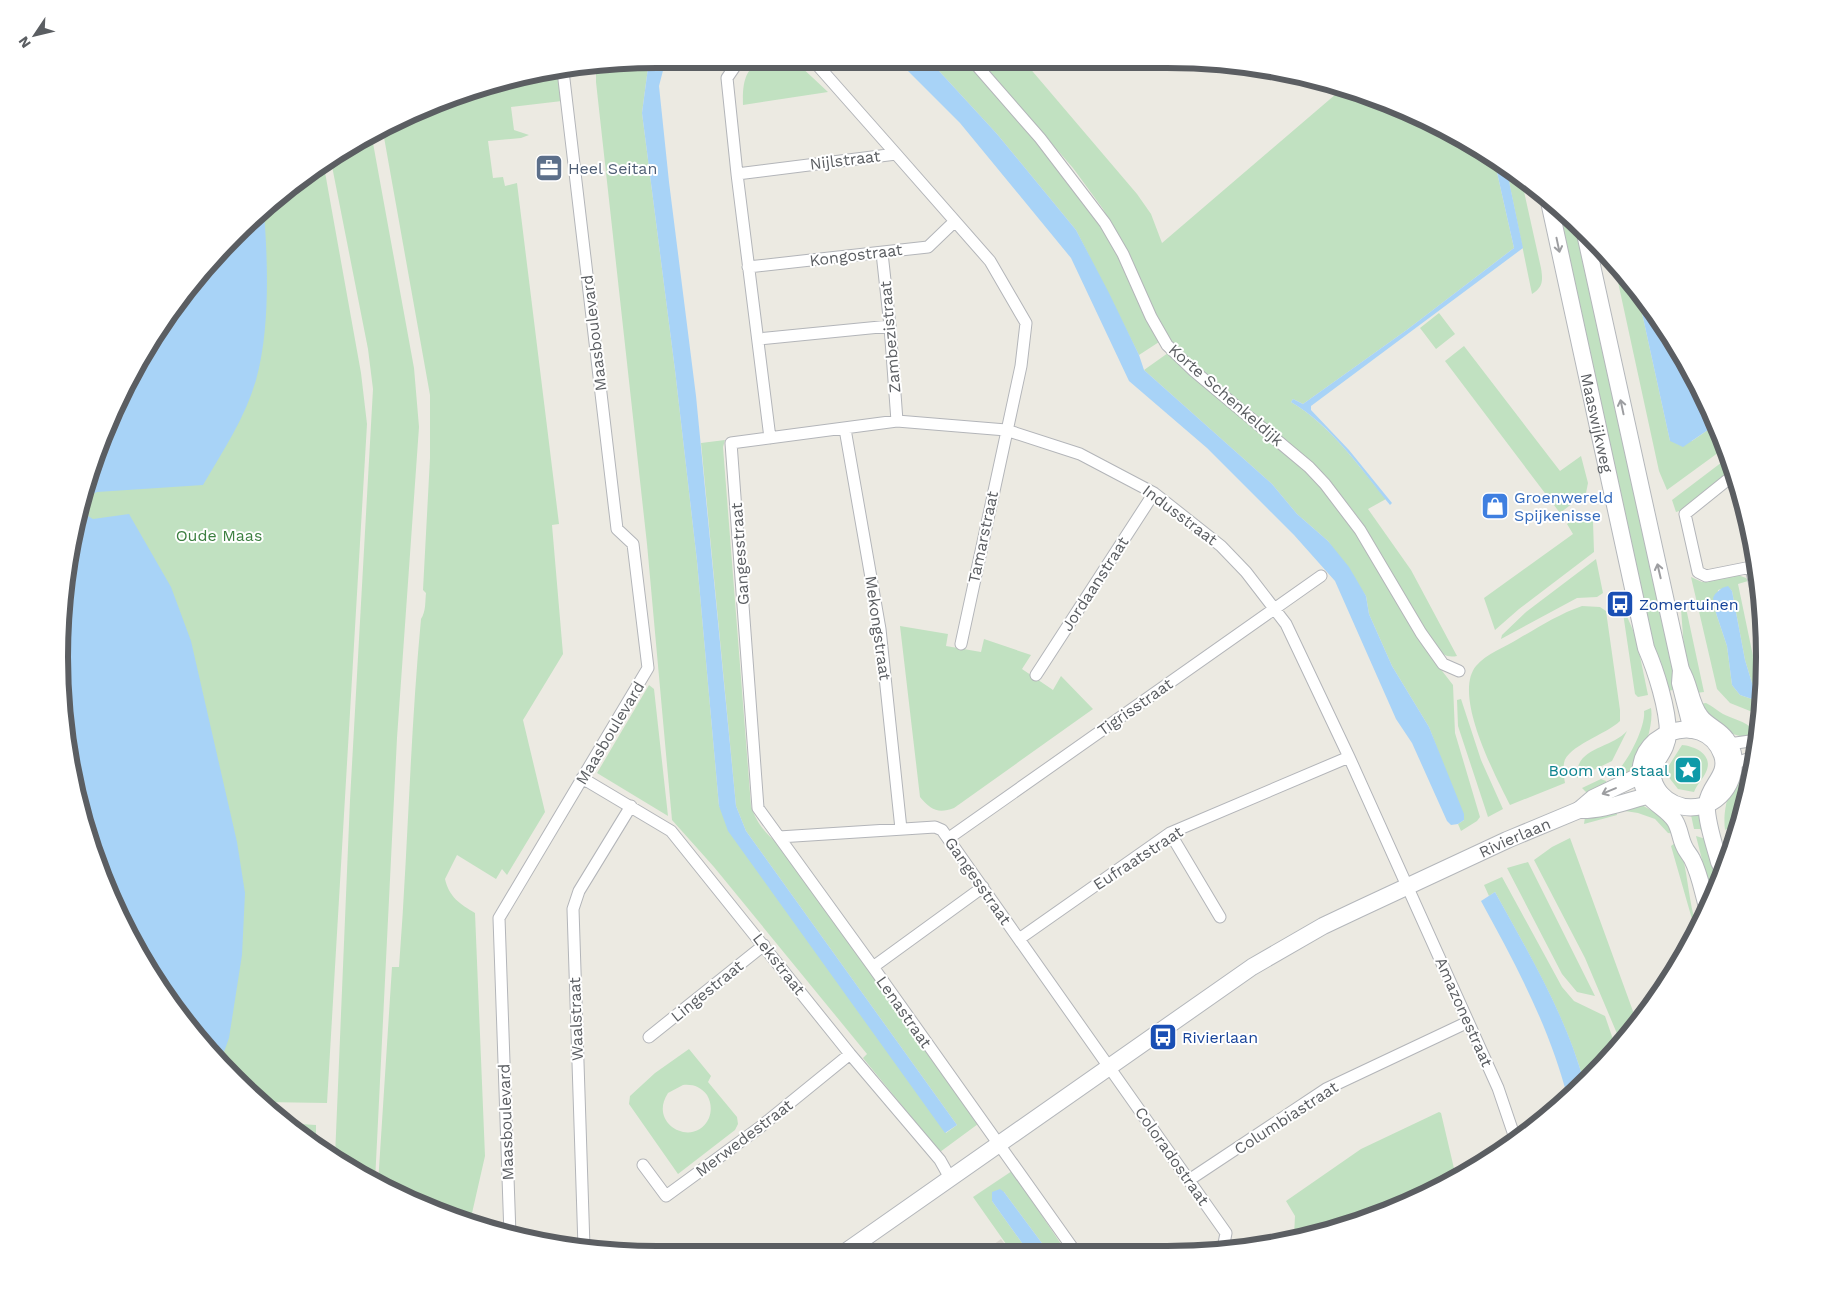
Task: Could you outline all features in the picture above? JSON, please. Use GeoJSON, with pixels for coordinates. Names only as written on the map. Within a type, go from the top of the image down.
{"type":"FeatureCollection","features":[{"type":"Feature","properties":{"kind":"street"},"geometry":{"type":"LineString","coordinates":[[733,68],[726,78],[770,438]]}},
{"type":"Feature","properties":{"kind":"street"},"geometry":{"type":"LineString","coordinates":[[820,68],[896,154]]}},
{"type":"Feature","properties":{"kind":"street","name":"Korte Schenkeldijk"},"geometry":{"type":"LineString","coordinates":[[979,68],[1040,138],[1105,223],[1122,254],[1150,317],[1167,345],[1194,371],[1309,467],[1325,484],[1360,530],[1420,633],[1443,664],[1458,671]]}},
{"type":"Feature","properties":{"kind":"street","name":"Maasboulevard"},"geometry":{"type":"LineString","coordinates":[[510,1226],[499,918],[648,668],[634,544],[617,529],[564,76]]}},
{"type":"Feature","properties":{"kind":"street","name":"Nijlstraat"},"geometry":{"type":"LineString","coordinates":[[737,174],[896,154],[990,261],[1026,322],[1022,366],[1006,430]]}},
{"type":"Feature","properties":{"kind":"street","name":"Maaswijkweg"},"geometry":{"type":"LineString","coordinates":[[1551,210],[1646,648],[1646,668],[1664,734]]}},
{"type":"Feature","properties":{"kind":"street","name":"Kongostraat"},"geometry":{"type":"LineString","coordinates":[[748,268],[928,247],[954,222]]}},
{"type":"Feature","properties":{"kind":"street","name":"Maaswijkweg"},"geometry":{"type":"LineString","coordinates":[[1587,243],[1681,670],[1680,683],[1698,726]]}},
{"type":"Feature","properties":{"kind":"street","name":"Zambezistraat"},"geometry":{"type":"LineString","coordinates":[[882,253],[897,421]]}},
{"type":"Feature","properties":{"kind":"street"},"geometry":{"type":"LineString","coordinates":[[758,339],[890,326]]}},
{"type":"Feature","properties":{"kind":"street","name":"Indusstraat"},"geometry":{"type":"LineString","coordinates":[[731,443],[897,421],[1006,430],[1080,454],[1154,493],[1221,546],[1246,572],[1275,607],[1286,624],[1349,756],[1406,886]]}},
{"type":"Feature","properties":{"kind":"street","name":"Mekongstraat"},"geometry":{"type":"LineString","coordinates":[[845,429],[880,629],[901,829]]}},
{"type":"Feature","properties":{"kind":"street","name":"Tamarstraat"},"geometry":{"type":"LineString","coordinates":[[961,644],[1006,430]]}},
{"type":"Feature","properties":{"kind":"street","name":"Gangesstraat"},"geometry":{"type":"LineString","coordinates":[[731,443],[758,808],[872,967]]}},
{"type":"Feature","properties":{"kind":"street"},"geometry":{"type":"LineString","coordinates":[[1729,479],[1685,514],[1698,572],[1706,576],[1749,567]]}},
{"type":"Feature","properties":{"kind":"street","name":"Jordaanstraat"},"geometry":{"type":"LineString","coordinates":[[1036,674],[1154,493]]}},
{"type":"Feature","properties":{"kind":"street","name":"Tigrisstraat"},"geometry":{"type":"LineString","coordinates":[[949,838],[1321,576]]}},
{"type":"Feature","properties":{"kind":"street"},"geometry":{"type":"LineString","coordinates":[[1705,898],[1693,860],[1693,844],[1686,818],[1654,794],[1641,775],[1644,756],[1664,734],[1698,726],[1706,736],[1723,745],[1734,763],[1730,782],[1721,795],[1718,806],[1724,848]]}},
{"type":"Feature","properties":{"kind":"street"},"geometry":{"type":"LineString","coordinates":[[1654,794],[1652,770],[1666,746],[1664,734]]}},
{"type":"Feature","properties":{"kind":"street"},"geometry":{"type":"LineString","coordinates":[[1723,745],[1750,741]]}},
{"type":"Feature","properties":{"kind":"street"},"geometry":{"type":"LineString","coordinates":[[1719,861],[1706,805],[1710,791],[1724,766],[1723,745]]}},
{"type":"Feature","properties":{"kind":"street","name":"Eufraatstraat"},"geometry":{"type":"LineString","coordinates":[[1019,939],[1170,833],[1349,756]]}},
{"type":"Feature","properties":{"kind":"street"},"geometry":{"type":"LineString","coordinates":[[1734,763],[1747,759]]}},
{"type":"Feature","properties":{"kind":"street","name":"Rivierlaan"},"geometry":{"type":"LineString","coordinates":[[854,1246],[1252,967],[1323,926],[1406,886],[1579,810],[1593,798],[1641,775]]}},
{"type":"Feature","properties":{"kind":"street","name":"Lekstraat"},"geometry":{"type":"LineString","coordinates":[[582,778],[671,831],[850,1054],[940,1160],[950,1178]]}},
{"type":"Feature","properties":{"kind":"street","name":"Rivierlaan"},"geometry":{"type":"LineString","coordinates":[[1579,810],[1596,809],[1654,794]]}},
{"type":"Feature","properties":{"kind":"street"},"geometry":{"type":"LineString","coordinates":[[1674,810],[1706,805],[1721,795]]}},
{"type":"Feature","properties":{"kind":"street","name":"Waalstraat"},"geometry":{"type":"LineString","coordinates":[[584,1240],[573,909],[579,891],[631,806]]}},
{"type":"Feature","properties":{"kind":"street","name":"Gangesstraat"},"geometry":{"type":"LineString","coordinates":[[779,837],[935,827],[942,830],[1108,1066]]}},
{"type":"Feature","properties":{"kind":"street"},"geometry":{"type":"LineString","coordinates":[[1170,833],[1220,917]]}},
{"type":"Feature","properties":{"kind":"street","name":"Amazonestraat"},"geometry":{"type":"LineString","coordinates":[[1406,886],[1498,1088],[1513,1133]]}},
{"type":"Feature","properties":{"kind":"street","name":"Lenastraat"},"geometry":{"type":"LineString","coordinates":[[983,887],[872,967],[1071,1246]]}},
{"type":"Feature","properties":{"kind":"street","name":"Lingestraat"},"geometry":{"type":"LineString","coordinates":[[649,1037],[764,945]]}},
{"type":"Feature","properties":{"kind":"street","name":"Columbiastraat"},"geometry":{"type":"LineString","coordinates":[[1189,1180],[1326,1089],[1468,1022]]}},
{"type":"Feature","properties":{"kind":"street","name":"Merwedestraat"},"geometry":{"type":"LineString","coordinates":[[643,1165],[666,1196],[760,1128],[850,1054]]}},
{"type":"Feature","properties":{"kind":"street","name":"Coloradostraat"},"geometry":{"type":"LineString","coordinates":[[1108,1066],[1226,1233],[1224,1242]]}},
{"type":"Feature","properties":{"kind":"shaded area"},"geometry":{"type":"Polygon","coordinates":[[[1001,1239],[1006,1246],[992,1246],[1001,1239]]]}},
{"type":"Feature","properties":{"kind":"green space"},"geometry":{"type":"Polygon","coordinates":[[[648,68],[642,113],[697,561],[719,806],[946,1133],[957,1125],[746,831],[736,806],[701,443],[725,440],[723,447],[751,806],[762,828],[780,846],[978,1124],[940,1152],[863,1058],[867,1054],[714,867],[672,820],[647,544],[596,71],[648,68]]]}},
{"type":"Feature","properties":{"kind":"green space"},"geometry":{"type":"Polygon","coordinates":[[[752,68],[802,68],[828,92],[743,105],[744,85],[752,68]]]}},
{"type":"Feature","properties":{"kind":"green space"},"geometry":{"type":"Polygon","coordinates":[[[936,68],[974,68],[1063,173],[1098,221],[1121,258],[1159,342],[1139,355],[1076,230],[997,134],[936,68]]]}},
{"type":"Feature","properties":{"kind":"green space"},"geometry":{"type":"Polygon","coordinates":[[[986,68],[1030,68],[1137,194],[1151,214],[1162,243],[1337,93],[1393,112],[1428,128],[1462,146],[1496,168],[1514,248],[1408,329],[1303,404],[1293,399],[1291,402],[1305,411],[1331,434],[1386,499],[1368,509],[1411,570],[1457,656],[1444,655],[1434,645],[1361,521],[1327,477],[1264,422],[1191,364],[1171,343],[1152,310],[1129,255],[1103,209],[1073,168],[986,68]]]}},
{"type":"Feature","properties":{"kind":"green space"},"geometry":{"type":"Polygon","coordinates":[[[559,76],[562,101],[511,107],[514,130],[529,135],[521,138],[488,141],[493,178],[503,177],[505,186],[517,183],[559,524],[552,525],[563,654],[523,720],[545,812],[507,875],[502,869],[496,879],[457,855],[445,879],[452,895],[475,913],[485,1156],[472,1215],[431,1201],[379,1176],[392,967],[399,967],[417,662],[421,619],[424,613],[426,593],[423,590],[430,458],[430,395],[384,135],[431,112],[467,99],[504,88],[559,76]]]}},
{"type":"Feature","properties":{"kind":"green space"},"geometry":{"type":"Polygon","coordinates":[[[373,140],[414,368],[419,427],[397,738],[375,1174],[335,1150],[350,800],[373,389],[368,349],[332,165],[373,140]]]}},
{"type":"Feature","properties":{"kind":"green space","name":"Oude Maas"},"geometry":{"type":"Polygon","coordinates":[[[325,170],[361,373],[367,424],[327,1103],[272,1102],[268,1099],[240,1073],[189,1015],[167,984],[135,931],[79,544],[88,504],[112,431],[146,362],[167,329],[189,298],[240,240],[298,189],[325,170]]]}},
{"type":"Feature","properties":{"kind":"green space"},"geometry":{"type":"Polygon","coordinates":[[[1508,176],[1523,187],[1541,268],[1541,283],[1532,294],[1508,176]]]}},
{"type":"Feature","properties":{"kind":"green space"},"geometry":{"type":"Polygon","coordinates":[[[1561,219],[1577,234],[1677,689],[1664,692],[1561,219]]]}},
{"type":"Feature","properties":{"kind":"green space"},"geometry":{"type":"Polygon","coordinates":[[[1617,276],[1640,306],[1670,441],[1692,441],[1711,428],[1719,452],[1667,490],[1659,471],[1617,276]]]}},
{"type":"Feature","properties":{"kind":"green space"},"geometry":{"type":"Polygon","coordinates":[[[1439,313],[1455,334],[1436,349],[1420,328],[1439,313]]]}},
{"type":"Feature","properties":{"kind":"green space"},"geometry":{"type":"Polygon","coordinates":[[[1464,346],[1560,471],[1581,456],[1588,483],[1586,493],[1560,513],[1445,361],[1464,346]]]}},
{"type":"Feature","properties":{"kind":"green space"},"geometry":{"type":"Polygon","coordinates":[[[1168,353],[1317,481],[1338,505],[1387,579],[1429,654],[1453,685],[1455,733],[1480,817],[1477,821],[1461,831],[1458,824],[1464,820],[1429,727],[1392,666],[1369,614],[1366,596],[1328,541],[1297,514],[1272,484],[1144,370],[1168,353]]]}},
{"type":"Feature","properties":{"kind":"green space"},"geometry":{"type":"Polygon","coordinates":[[[1723,461],[1727,475],[1686,509],[1676,512],[1672,500],[1723,461]]]}},
{"type":"Feature","properties":{"kind":"green space"},"geometry":{"type":"Polygon","coordinates":[[[1579,514],[1587,514],[1593,521],[1594,552],[1519,609],[1495,630],[1484,598],[1573,534],[1567,524],[1579,514]]]}},
{"type":"Feature","properties":{"kind":"green space"},"geometry":{"type":"Polygon","coordinates":[[[1596,559],[1603,593],[1597,597],[1577,598],[1501,639],[1502,635],[1526,612],[1596,559]]]}},
{"type":"Feature","properties":{"kind":"green space"},"geometry":{"type":"Polygon","coordinates":[[[1738,575],[1746,578],[1748,581],[1738,584],[1756,669],[1755,695],[1753,712],[1730,703],[1717,689],[1691,577],[1702,582],[1738,575]],[[1728,587],[1718,590],[1716,613],[1727,646],[1732,685],[1740,695],[1752,699],[1755,693],[1745,660],[1732,591],[1728,587]]]}},
{"type":"Feature","properties":{"kind":"green space"},"geometry":{"type":"Polygon","coordinates":[[[1582,606],[1600,607],[1606,611],[1620,721],[1572,751],[1564,763],[1565,783],[1510,805],[1495,776],[1479,736],[1469,696],[1470,679],[1476,666],[1490,654],[1557,617],[1582,606]]]}},
{"type":"Feature","properties":{"kind":"green space"},"geometry":{"type":"Polygon","coordinates":[[[1686,608],[1704,692],[1696,693],[1684,649],[1681,609],[1686,608]]]}},
{"type":"Feature","properties":{"kind":"green space"},"geometry":{"type":"Polygon","coordinates":[[[1625,612],[1636,637],[1648,695],[1638,697],[1635,694],[1623,613],[1625,612]]]}},
{"type":"Feature","properties":{"kind":"green space"},"geometry":{"type":"Polygon","coordinates":[[[900,626],[948,634],[946,646],[981,652],[984,639],[1031,655],[1022,669],[1053,690],[1061,676],[1093,709],[954,808],[943,811],[935,810],[920,797],[900,626]]]}},
{"type":"Feature","properties":{"kind":"green space"},"geometry":{"type":"Polygon","coordinates":[[[649,685],[654,689],[668,816],[597,773],[649,685]]]}},
{"type":"Feature","properties":{"kind":"green space"},"geometry":{"type":"Polygon","coordinates":[[[1461,699],[1481,760],[1503,809],[1488,817],[1458,726],[1457,700],[1461,699]]]}},
{"type":"Feature","properties":{"kind":"green space"},"geometry":{"type":"Polygon","coordinates":[[[1706,703],[1723,714],[1747,724],[1751,728],[1750,737],[1730,733],[1699,704],[1706,703]]]}},
{"type":"Feature","properties":{"kind":"green space"},"geometry":{"type":"Polygon","coordinates":[[[1651,708],[1651,723],[1640,759],[1631,772],[1614,783],[1613,775],[1624,763],[1634,746],[1642,726],[1644,711],[1651,708]]]}},
{"type":"Feature","properties":{"kind":"green space"},"geometry":{"type":"Polygon","coordinates":[[[1627,731],[1612,761],[1577,778],[1581,760],[1587,754],[1612,742],[1627,731]]]}},
{"type":"Feature","properties":{"kind":"green space"},"geometry":{"type":"Polygon","coordinates":[[[1682,745],[1702,752],[1707,761],[1706,772],[1694,792],[1678,789],[1667,775],[1668,767],[1682,745]]]}},
{"type":"Feature","properties":{"kind":"green space"},"geometry":{"type":"Polygon","coordinates":[[[1745,769],[1731,827],[1725,830],[1725,812],[1730,792],[1739,775],[1745,769]]]}},
{"type":"Feature","properties":{"kind":"green space"},"geometry":{"type":"Polygon","coordinates":[[[1601,779],[1606,781],[1607,786],[1587,793],[1582,788],[1601,779]]]}},
{"type":"Feature","properties":{"kind":"green space"},"geometry":{"type":"Polygon","coordinates":[[[1640,804],[1665,818],[1676,834],[1668,833],[1655,819],[1625,811],[1623,806],[1640,804]]]}},
{"type":"Feature","properties":{"kind":"green space"},"geometry":{"type":"Polygon","coordinates":[[[1616,808],[1617,815],[1584,824],[1585,817],[1616,808]]]}},
{"type":"Feature","properties":{"kind":"green space"},"geometry":{"type":"Polygon","coordinates":[[[1704,813],[1703,832],[1700,829],[1694,829],[1691,815],[1704,813]]]}},
{"type":"Feature","properties":{"kind":"green space"},"geometry":{"type":"Polygon","coordinates":[[[1696,836],[1709,840],[1716,870],[1709,888],[1696,836]]]}},
{"type":"Feature","properties":{"kind":"green space"},"geometry":{"type":"Polygon","coordinates":[[[1570,838],[1635,1016],[1618,1036],[1585,958],[1534,860],[1552,847],[1570,838]]]}},
{"type":"Feature","properties":{"kind":"green space"},"geometry":{"type":"Polygon","coordinates":[[[1678,841],[1682,852],[1694,920],[1693,923],[1671,846],[1678,841]]]}},
{"type":"Feature","properties":{"kind":"green space"},"geometry":{"type":"Polygon","coordinates":[[[1528,862],[1595,996],[1577,992],[1562,974],[1507,868],[1528,862]]]}},
{"type":"Feature","properties":{"kind":"green space"},"geometry":{"type":"Polygon","coordinates":[[[1502,877],[1562,987],[1574,1001],[1605,1016],[1614,1041],[1582,1075],[1567,1032],[1533,961],[1495,892],[1489,896],[1484,885],[1502,877]]]}},
{"type":"Feature","properties":{"kind":"green space"},"geometry":{"type":"Polygon","coordinates":[[[689,1049],[711,1076],[708,1082],[737,1117],[738,1124],[735,1130],[678,1174],[629,1104],[630,1096],[655,1073],[689,1049]],[[683,1085],[668,1093],[663,1105],[664,1115],[668,1123],[675,1129],[684,1132],[694,1132],[702,1127],[709,1118],[711,1109],[705,1092],[683,1085]]]}},
{"type":"Feature","properties":{"kind":"green space"},"geometry":{"type":"Polygon","coordinates":[[[1439,1112],[1441,1113],[1455,1171],[1393,1201],[1357,1214],[1294,1231],[1295,1216],[1286,1201],[1361,1149],[1439,1112]]]}},
{"type":"Feature","properties":{"kind":"green space"},"geometry":{"type":"Polygon","coordinates":[[[298,1124],[316,1125],[316,1137],[298,1124]]]}},
{"type":"Feature","properties":{"kind":"green space"},"geometry":{"type":"Polygon","coordinates":[[[1012,1171],[1062,1246],[1044,1246],[1004,1192],[992,1201],[1024,1246],[1007,1246],[973,1197],[1012,1171]]]}},
{"type":"Feature","properties":{"kind":"water"},"geometry":{"type":"Polygon","coordinates":[[[648,68],[664,68],[659,86],[696,396],[736,806],[746,831],[957,1125],[945,1133],[728,831],[719,806],[697,561],[642,113],[648,68]]]}},
{"type":"Feature","properties":{"kind":"water"},"geometry":{"type":"Polygon","coordinates":[[[905,68],[936,68],[997,134],[1076,230],[1109,293],[1139,355],[1144,370],[1272,484],[1297,514],[1328,541],[1349,567],[1366,596],[1369,614],[1392,666],[1429,727],[1464,814],[1464,820],[1458,824],[1451,825],[1447,821],[1412,743],[1396,719],[1335,581],[1294,535],[1207,448],[1129,381],[1071,258],[960,123],[905,68]]]}},
{"type":"Feature","properties":{"kind":"water"},"geometry":{"type":"Polygon","coordinates":[[[1496,168],[1508,176],[1523,248],[1311,406],[1311,410],[1349,450],[1392,503],[1390,505],[1332,435],[1320,423],[1291,402],[1293,399],[1303,404],[1408,329],[1514,248],[1496,168]]]}},
{"type":"Feature","properties":{"kind":"water"},"geometry":{"type":"Polygon","coordinates":[[[264,218],[267,297],[261,361],[246,408],[203,485],[97,492],[91,495],[112,431],[146,362],[189,298],[240,240],[264,218]]]}},
{"type":"Feature","properties":{"kind":"water"},"geometry":{"type":"Polygon","coordinates":[[[1640,306],[1678,362],[1711,428],[1683,447],[1670,441],[1640,306]]]}},
{"type":"Feature","properties":{"kind":"water"},"geometry":{"type":"Polygon","coordinates":[[[129,514],[171,587],[191,641],[237,842],[245,893],[242,955],[229,1038],[223,1055],[189,1015],[146,951],[112,882],[88,809],[73,733],[69,695],[68,656],[73,580],[86,515],[93,519],[129,514]]]}},
{"type":"Feature","properties":{"kind":"water"},"geometry":{"type":"Polygon","coordinates":[[[1728,586],[1732,591],[1745,660],[1755,693],[1755,697],[1752,699],[1740,695],[1732,685],[1727,646],[1713,598],[1722,588],[1728,586]]]}},
{"type":"Feature","properties":{"kind":"water"},"geometry":{"type":"Polygon","coordinates":[[[1495,892],[1545,984],[1567,1032],[1582,1075],[1566,1090],[1552,1047],[1531,997],[1481,901],[1495,892]]]}},
{"type":"Feature","properties":{"kind":"water"},"geometry":{"type":"Polygon","coordinates":[[[1000,1189],[1004,1192],[1044,1246],[1024,1246],[992,1201],[992,1192],[1000,1189]]]}},
{"type":"Feature","properties":{"kind":"place","name":"Heel Seitan"},"geometry":{"type":"Point","coordinates":[549,168]}},
{"type":"Feature","properties":{"kind":"place","name":"Groenwereld Spijkenisse"},"geometry":{"type":"Point","coordinates":[1495,506]}},
{"type":"Feature","properties":{"kind":"place","name":"Zomertuinen"},"geometry":{"type":"Point","coordinates":[1620,604]}},
{"type":"Feature","properties":{"kind":"place","name":"Boom van staal"},"geometry":{"type":"Point","coordinates":[1688,770]}},
{"type":"Feature","properties":{"kind":"place","name":"Rivierlaan"},"geometry":{"type":"Point","coordinates":[1163,1037]}}]}
